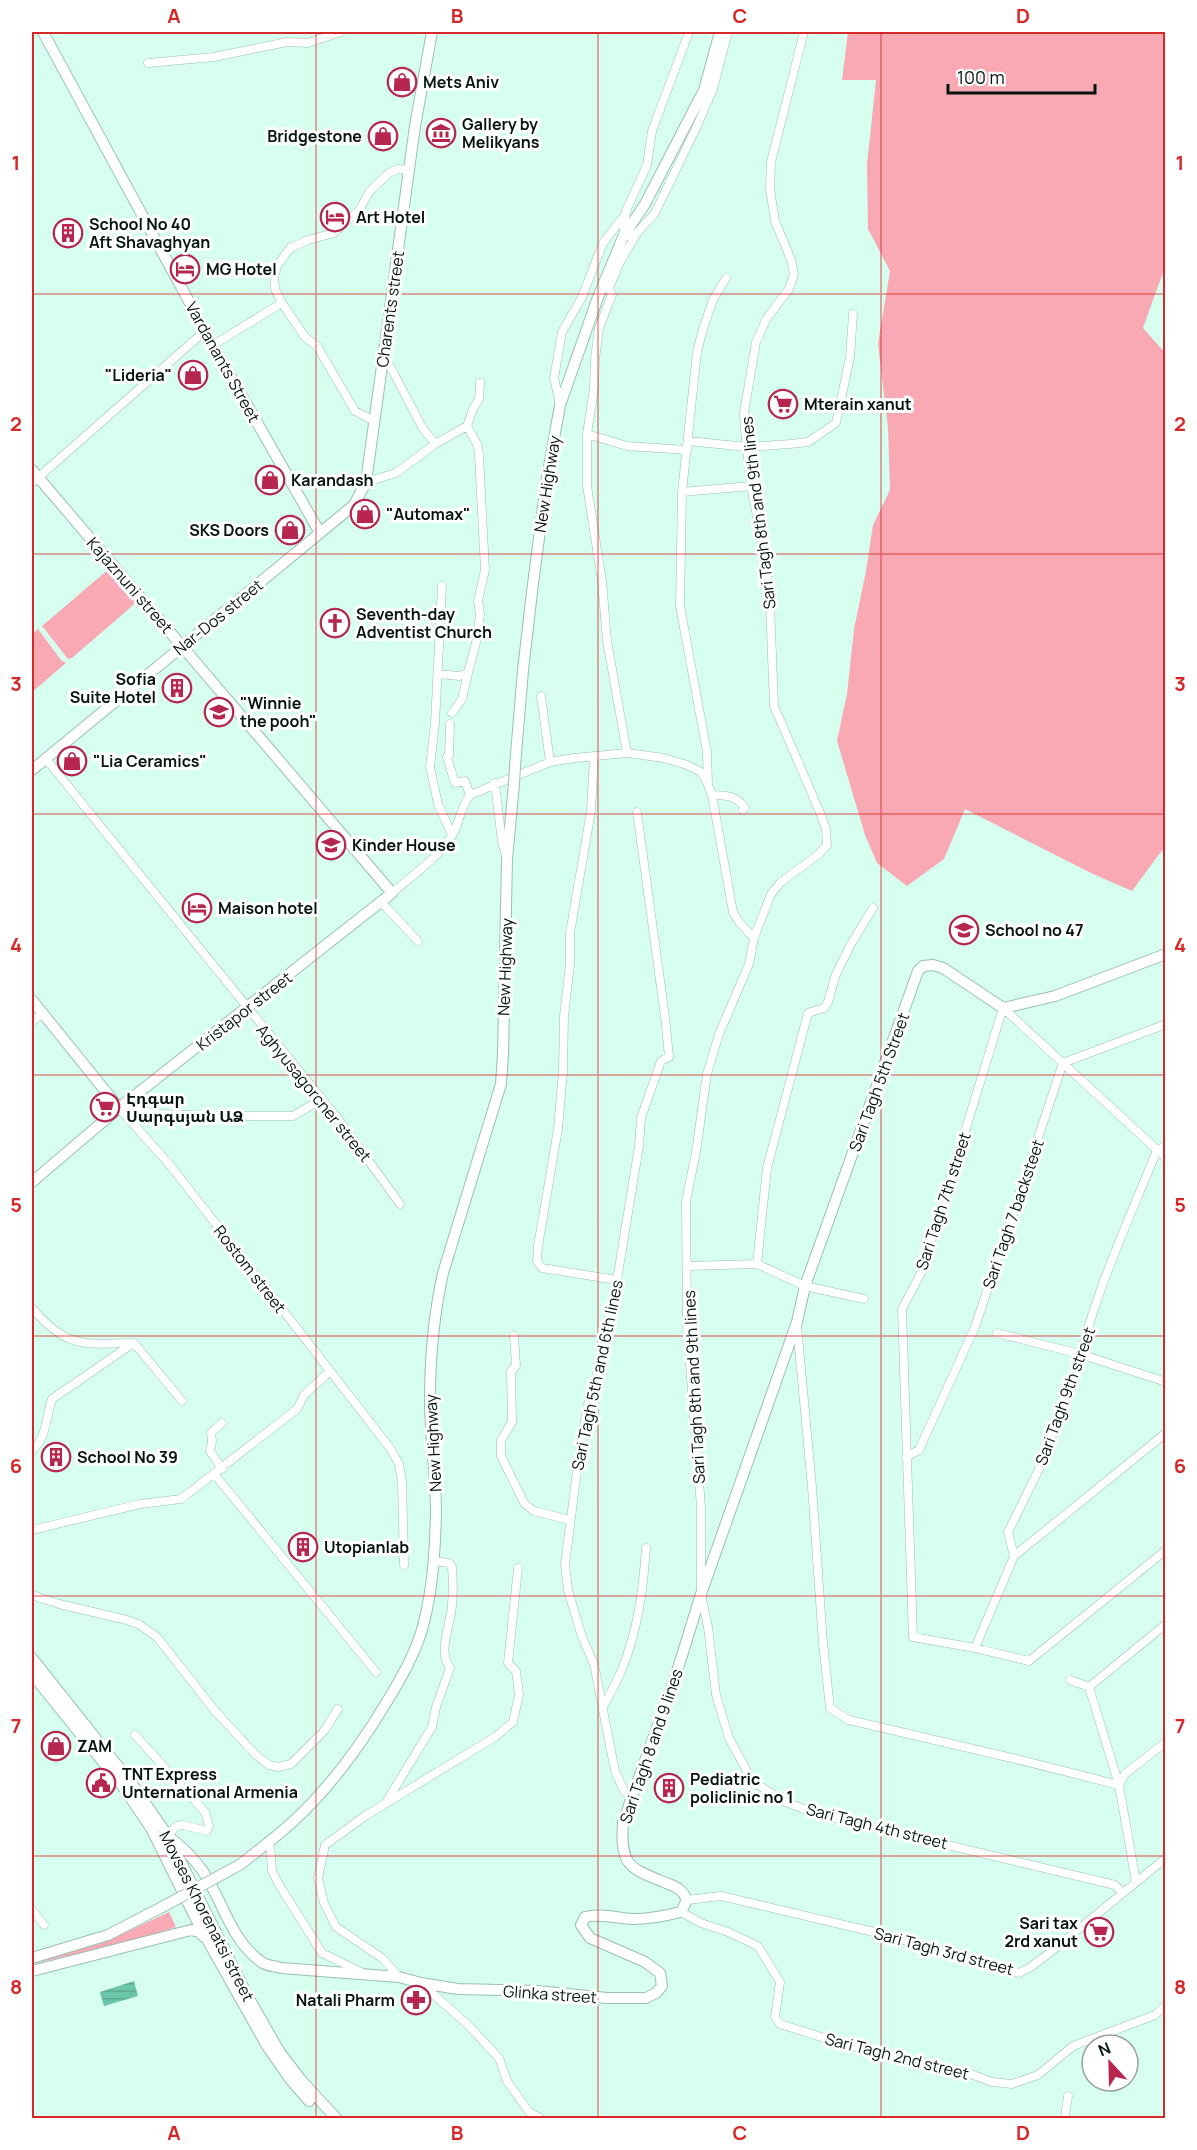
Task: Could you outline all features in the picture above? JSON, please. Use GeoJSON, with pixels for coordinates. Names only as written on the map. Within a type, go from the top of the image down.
{"type":"FeatureCollection","features":[{"type":"Feature","properties":{"kind":"main road","name":"Vardanants Street"},"geometry":{"type":"LineString","coordinates":[[43,32],[205,331],[321,533]]}},
{"type":"Feature","properties":{"kind":"main road","name":"Charents street"},"geometry":{"type":"LineString","coordinates":[[321,533],[354,505],[366,482],[415,126],[432,32]]}},
{"type":"Feature","properties":{"kind":"main road","name":"New Highway"},"geometry":{"type":"LineString","coordinates":[[32,1958],[108,1935],[241,1864],[289,1826],[319,1795],[362,1743],[410,1661],[423,1626],[433,1561],[436,1512],[430,1401],[431,1351],[443,1273],[501,1084],[507,859],[522,670],[546,484],[560,405],[583,336],[607,284],[623,237],[645,204],[704,90],[720,32]]}},
{"type":"Feature","properties":{"kind":"main road","name":"Kajaznuni street"},"geometry":{"type":"LineString","coordinates":[[34,476],[392,893]]}},
{"type":"Feature","properties":{"kind":"main road","name":"Nar-Dos street"},"geometry":{"type":"LineString","coordinates":[[32,770],[321,533]]}},
{"type":"Feature","properties":{"kind":"main road","name":"Kristapor street"},"geometry":{"type":"LineString","coordinates":[[32,1182],[119,1108],[392,893]]}},
{"type":"Feature","properties":{"kind":"main road"},"geometry":{"type":"LineString","coordinates":[[1003,1008],[1055,996],[1166,954]]}},
{"type":"Feature","properties":{"kind":"main road","name":"Sari Tagh 5th Street"},"geometry":{"type":"LineString","coordinates":[[805,1287],[918,971],[922,966],[933,965],[943,968],[1003,1008]]}},
{"type":"Feature","properties":{"kind":"main road","name":"Rostom street"},"geometry":{"type":"LineString","coordinates":[[32,1000],[119,1108]]}},
{"type":"Feature","properties":{"kind":"main road"},"geometry":{"type":"LineString","coordinates":[[701,1594],[796,1322],[805,1287]]}},
{"type":"Feature","properties":{"kind":"main road","name":"Sari Tagh 8 and 9 lines"},"geometry":{"type":"LineString","coordinates":[[687,1900],[678,1887],[637,1871],[627,1860],[621,1844],[623,1822],[675,1678],[701,1594]]}},
{"type":"Feature","properties":{"kind":"main road","name":"Movses Khorenatsi street"},"geometry":{"type":"LineString","coordinates":[[32,1658],[132,1784],[168,1836],[246,1993],[279,2051],[300,2080],[336,2118]]}},
{"type":"Feature","properties":{"kind":"main road","name":"Movses Khorenatsi street"},"geometry":{"type":"LineString","coordinates":[[32,1674],[124,1788],[152,1830],[208,1943],[274,2058],[326,2118]]}},
{"type":"Feature","properties":{"kind":"main road"},"geometry":{"type":"LineString","coordinates":[[168,1836],[187,1850],[204,1873],[229,1921],[199,1925]]}},
{"type":"Feature","properties":{"kind":"main road"},"geometry":{"type":"LineString","coordinates":[[681,1912],[687,1900]]}},
{"type":"Feature","properties":{"kind":"main road","name":"Glinka street"},"geometry":{"type":"LineString","coordinates":[[229,1921],[264,1964],[281,1968],[399,1977],[458,1989],[645,1998],[656,1994],[662,1986],[660,1973],[645,1962],[590,1938],[581,1925],[585,1917],[595,1914],[634,1919],[681,1912]]}},
{"type":"Feature","properties":{"kind":"main road"},"geometry":{"type":"LineString","coordinates":[[32,1971],[191,1930],[198,1932],[208,1943]]}},
{"type":"Feature","properties":{"kind":"street"},"geometry":{"type":"LineString","coordinates":[[148,63],[214,57],[287,42],[308,43],[340,32]]}},
{"type":"Feature","properties":{"kind":"street"},"geometry":{"type":"LineString","coordinates":[[560,405],[554,378],[562,332],[582,297],[603,243],[624,214],[646,165],[652,131],[689,32]]}},
{"type":"Feature","properties":{"kind":"street"},"geometry":{"type":"LineString","coordinates":[[627,753],[607,641],[602,581],[587,486],[587,434],[599,328],[612,295],[607,284],[638,233],[655,213],[697,126],[713,89],[728,32]]}},
{"type":"Feature","properties":{"kind":"street","name":"Sari Tagh 8th and 9th lines"},"geometry":{"type":"LineString","coordinates":[[701,1594],[701,1507],[687,1326],[686,1201],[696,1152],[707,1074],[719,1034],[749,964],[754,938],[771,894],[793,872],[819,854],[827,842],[826,828],[821,814],[774,706],[770,605],[765,557],[751,486],[744,413],[756,342],[767,318],[789,289],[794,274],[791,260],[775,221],[770,176],[771,162],[804,32]]}},
{"type":"Feature","properties":{"kind":"street"},"geometry":{"type":"LineString","coordinates":[[374,421],[355,411],[317,346],[305,337],[282,303],[275,289],[274,277],[283,256],[298,243],[334,233],[360,210],[369,192],[389,173],[398,169],[410,170]]}},
{"type":"Feature","properties":{"kind":"street"},"geometry":{"type":"LineString","coordinates":[[624,214],[623,237],[638,233]]}},
{"type":"Feature","properties":{"kind":"street"},"geometry":{"type":"LineString","coordinates":[[708,785],[707,752],[680,606],[682,492],[697,352],[718,289],[726,278]]}},
{"type":"Feature","properties":{"kind":"street"},"geometry":{"type":"LineString","coordinates":[[213,345],[282,303]]}},
{"type":"Feature","properties":{"kind":"street"},"geometry":{"type":"LineString","coordinates":[[688,441],[747,447],[808,442],[836,423],[850,357],[853,314]]}},
{"type":"Feature","properties":{"kind":"street"},"geometry":{"type":"LineString","coordinates":[[34,476],[205,331]]}},
{"type":"Feature","properties":{"kind":"street"},"geometry":{"type":"LineString","coordinates":[[383,361],[390,366],[422,427],[435,444]]}},
{"type":"Feature","properties":{"kind":"street"},"geometry":{"type":"LineString","coordinates":[[366,482],[396,473],[435,444],[467,426],[479,399],[480,383]]}},
{"type":"Feature","properties":{"kind":"street"},"geometry":{"type":"LineString","coordinates":[[452,713],[462,699],[477,639],[480,614],[478,601],[485,570],[478,446],[467,426]]}},
{"type":"Feature","properties":{"kind":"street"},"geometry":{"type":"LineString","coordinates":[[587,434],[627,446],[687,450]]}},
{"type":"Feature","properties":{"kind":"street"},"geometry":{"type":"LineString","coordinates":[[682,492],[751,486]]}},
{"type":"Feature","properties":{"kind":"street"},"geometry":{"type":"LineString","coordinates":[[442,585],[435,723],[430,767],[438,804],[452,835]]}},
{"type":"Feature","properties":{"kind":"street"},"geometry":{"type":"LineString","coordinates":[[438,674],[459,676],[468,673]]}},
{"type":"Feature","properties":{"kind":"street"},"geometry":{"type":"LineString","coordinates":[[541,696],[550,762]]}},
{"type":"Feature","properties":{"kind":"street"},"geometry":{"type":"LineString","coordinates":[[450,724],[449,756],[447,757],[456,783],[465,781],[470,795],[550,762],[594,756],[627,753],[664,758],[701,772],[712,795],[734,912],[739,922],[754,938]]}},
{"type":"Feature","properties":{"kind":"street"},"geometry":{"type":"LineString","coordinates":[[594,756],[591,811],[570,933],[570,964],[564,1016],[563,1071],[558,1129],[537,1261],[542,1268],[617,1280]]}},
{"type":"Feature","properties":{"kind":"street","name":"Aghyusagorcner street"},"geometry":{"type":"LineString","coordinates":[[46,759],[358,1144],[400,1204]]}},
{"type":"Feature","properties":{"kind":"street"},"geometry":{"type":"LineString","coordinates":[[495,783],[502,842],[507,859]]}},
{"type":"Feature","properties":{"kind":"street","name":"Kristapor street"},"geometry":{"type":"LineString","coordinates":[[392,893],[431,859],[452,835],[470,795]]}},
{"type":"Feature","properties":{"kind":"street"},"geometry":{"type":"LineString","coordinates":[[712,795],[730,796],[739,800],[745,808],[743,810]]}},
{"type":"Feature","properties":{"kind":"street","name":"Sari Tagh 5th and 6th lines"},"geometry":{"type":"LineString","coordinates":[[632,1797],[624,1791],[615,1771],[594,1664],[582,1637],[568,1590],[565,1564],[588,1404],[595,1384],[617,1280],[636,1167],[641,1118],[661,1062],[669,1057],[637,812]]}},
{"type":"Feature","properties":{"kind":"street"},"geometry":{"type":"LineString","coordinates":[[381,902],[418,941]]}},
{"type":"Feature","properties":{"kind":"street"},"geometry":{"type":"LineString","coordinates":[[757,1264],[768,1168],[808,1013],[824,1008],[828,1002],[836,974],[873,908]]}},
{"type":"Feature","properties":{"kind":"street"},"geometry":{"type":"LineString","coordinates":[[1003,1008],[1161,1148],[1166,1158]]}},
{"type":"Feature","properties":{"kind":"street","name":"Sari Tagh 7th street"},"geometry":{"type":"LineString","coordinates":[[975,1648],[913,1637],[902,1309],[922,1271],[1003,1008]]}},
{"type":"Feature","properties":{"kind":"street"},"geometry":{"type":"LineString","coordinates":[[32,1022],[42,1013]]}},
{"type":"Feature","properties":{"kind":"street"},"geometry":{"type":"LineString","coordinates":[[1063,1063],[1166,1024]]}},
{"type":"Feature","properties":{"kind":"street","name":"Sari Tagh 7 backsteet"},"geometry":{"type":"LineString","coordinates":[[906,1457],[919,1450],[975,1327],[1063,1063]]}},
{"type":"Feature","properties":{"kind":"street"},"geometry":{"type":"LineString","coordinates":[[119,1108],[162,1114],[293,1116],[321,1099]]}},
{"type":"Feature","properties":{"kind":"street","name":"Rostom street"},"geometry":{"type":"LineString","coordinates":[[119,1108],[170,1165],[390,1448],[399,1464],[402,1481],[404,1565]]}},
{"type":"Feature","properties":{"kind":"street","name":"Sari Tagh 9th street"},"geometry":{"type":"LineString","coordinates":[[1014,1556],[1008,1532],[1039,1470],[1077,1370],[1080,1354],[1109,1268],[1161,1148]]}},
{"type":"Feature","properties":{"kind":"street"},"geometry":{"type":"LineString","coordinates":[[688,1266],[757,1264],[805,1287],[864,1299]]}},
{"type":"Feature","properties":{"kind":"street"},"geometry":{"type":"LineString","coordinates":[[32,1308],[48,1327],[66,1338],[86,1344],[134,1343]]}},
{"type":"Feature","properties":{"kind":"street"},"geometry":{"type":"LineString","coordinates":[[796,1322],[830,1708],[849,1720],[1119,1785]]}},
{"type":"Feature","properties":{"kind":"street"},"geometry":{"type":"LineString","coordinates":[[997,1333],[1080,1354],[1166,1382]]}},
{"type":"Feature","properties":{"kind":"street"},"geometry":{"type":"LineString","coordinates":[[514,1336],[516,1366],[511,1371],[512,1422],[501,1440],[501,1456],[524,1503],[534,1511],[570,1520]]}},
{"type":"Feature","properties":{"kind":"street"},"geometry":{"type":"LineString","coordinates":[[134,1343],[182,1401]]}},
{"type":"Feature","properties":{"kind":"street"},"geometry":{"type":"LineString","coordinates":[[32,1451],[38,1445],[48,1422],[52,1399],[134,1343]]}},
{"type":"Feature","properties":{"kind":"street"},"geometry":{"type":"LineString","coordinates":[[32,1530],[140,1504],[181,1499],[297,1409],[304,1395],[329,1372]]}},
{"type":"Feature","properties":{"kind":"street"},"geometry":{"type":"LineString","coordinates":[[222,1423],[211,1433],[210,1451],[218,1472],[376,1672]]}},
{"type":"Feature","properties":{"kind":"street"},"geometry":{"type":"LineString","coordinates":[[1166,1433],[1014,1556],[975,1648],[1029,1661],[1166,1550]]}},
{"type":"Feature","properties":{"kind":"street"},"geometry":{"type":"LineString","coordinates":[[603,1707],[622,1669],[638,1619],[646,1548]]}},
{"type":"Feature","properties":{"kind":"street"},"geometry":{"type":"LineString","coordinates":[[384,1805],[432,1726],[436,1707],[450,1668],[445,1662],[445,1653],[452,1605],[452,1567],[449,1563],[433,1561]]}},
{"type":"Feature","properties":{"kind":"street"},"geometry":{"type":"LineString","coordinates":[[399,1977],[382,1958],[336,1927],[324,1904],[318,1878],[325,1845],[384,1805],[495,1737],[513,1722],[519,1695],[516,1671],[508,1663],[518,1568]]}},
{"type":"Feature","properties":{"kind":"street","name":"Sari Tagh 4th street"},"geometry":{"type":"LineString","coordinates":[[701,1594],[708,1627],[716,1695],[724,1725],[749,1775],[760,1785],[785,1802],[818,1814],[1115,1885],[1123,1893]]}},
{"type":"Feature","properties":{"kind":"street"},"geometry":{"type":"LineString","coordinates":[[32,1595],[59,1604],[127,1620],[140,1625],[157,1637],[216,1711],[256,1755],[269,1765],[278,1767],[291,1764],[324,1731],[338,1709]]}},
{"type":"Feature","properties":{"kind":"street"},"geometry":{"type":"LineString","coordinates":[[1089,1687],[1166,1623]]}},
{"type":"Feature","properties":{"kind":"street"},"geometry":{"type":"LineString","coordinates":[[1070,1680],[1089,1687]]}},
{"type":"Feature","properties":{"kind":"street"},"geometry":{"type":"LineString","coordinates":[[1089,1687],[1119,1785],[1136,1882]]}},
{"type":"Feature","properties":{"kind":"street"},"geometry":{"type":"LineString","coordinates":[[135,1735],[194,1799],[209,1820],[207,1831],[183,1825],[176,1826],[168,1836]]}},
{"type":"Feature","properties":{"kind":"street"},"geometry":{"type":"LineString","coordinates":[[1119,1785],[1125,1774],[1166,1742]]}},
{"type":"Feature","properties":{"kind":"street"},"geometry":{"type":"LineString","coordinates":[[270,1842],[272,1870],[322,1953],[365,1974]]}},
{"type":"Feature","properties":{"kind":"street","name":"Sari Tagh 3rd street"},"geometry":{"type":"LineString","coordinates":[[687,1900],[721,1896],[878,1933],[1019,1973],[1043,1958],[1166,1858]]}},
{"type":"Feature","properties":{"kind":"street"},"geometry":{"type":"LineString","coordinates":[[32,1910],[44,1925]]}},
{"type":"Feature","properties":{"kind":"street","name":"Sari Tagh 2nd street"},"geometry":{"type":"LineString","coordinates":[[681,1912],[701,1923],[758,1946],[780,1982],[775,2017],[780,2024],[840,2043],[965,2072],[992,2082],[1011,2084],[1038,2075],[1073,2046],[1155,2015],[1166,2006]]}},
{"type":"Feature","properties":{"kind":"street"},"geometry":{"type":"LineString","coordinates":[[421,1983],[468,2025],[499,2058],[507,2081],[529,2112],[540,2118]]}},
{"type":"Feature","properties":{"kind":"street"},"geometry":{"type":"LineString","coordinates":[[1065,2118],[1068,2096]]}},
{"type":"Feature","properties":{"kind":"shaded area"},"geometry":{"type":"Polygon","coordinates":[[[848,32],[1165,32],[1165,267],[1143,328],[1166,354],[1166,845],[1132,891],[1091,873],[965,809],[944,859],[907,886],[877,863],[865,835],[837,741],[847,694],[854,629],[873,525],[890,490],[888,428],[878,344],[890,271],[868,229],[867,164],[876,80],[842,80],[848,32]]]}},
{"type":"Feature","properties":{"kind":"shaded area"},"geometry":{"type":"Polygon","coordinates":[[[110,568],[138,601],[68,659],[42,626],[110,568]]]}},
{"type":"Feature","properties":{"kind":"shaded area"},"geometry":{"type":"Polygon","coordinates":[[[38,629],[61,660],[66,663],[32,692],[32,634],[38,629]]]}},
{"type":"Feature","properties":{"kind":"shaded area"},"geometry":{"type":"Polygon","coordinates":[[[169,1912],[176,1927],[108,1947],[32,1964],[107,1941],[169,1912]]]}},
{"type":"Feature","properties":{"kind":"shaded area"},"geometry":{"type":"Polygon","coordinates":[[[134,1981],[138,1996],[104,2006],[100,1992],[134,1981]]]}},
{"type":"Feature","properties":{"kind":"place","name":"Mets Aniv"},"geometry":{"type":"Point","coordinates":[402,82]}},
{"type":"Feature","properties":{"kind":"place","name":"Gallery by Melikyans"},"geometry":{"type":"Point","coordinates":[441,133]}},
{"type":"Feature","properties":{"kind":"place","name":"Bridgestone"},"geometry":{"type":"Point","coordinates":[383,136]}},
{"type":"Feature","properties":{"kind":"place","name":"Art Hotel"},"geometry":{"type":"Point","coordinates":[335,217]}},
{"type":"Feature","properties":{"kind":"place","name":"School No 40 Aft Shavaghyan"},"geometry":{"type":"Point","coordinates":[68,233]}},
{"type":"Feature","properties":{"kind":"place","name":"MG Hotel"},"geometry":{"type":"Point","coordinates":[185,269]}},
{"type":"Feature","properties":{"kind":"place","name":"\"Lideria\""},"geometry":{"type":"Point","coordinates":[193,375]}},
{"type":"Feature","properties":{"kind":"place","name":"Mterain xanut"},"geometry":{"type":"Point","coordinates":[783,404]}},
{"type":"Feature","properties":{"kind":"place","name":"Karandash"},"geometry":{"type":"Point","coordinates":[270,480]}},
{"type":"Feature","properties":{"kind":"place","name":"\"Automax\""},"geometry":{"type":"Point","coordinates":[365,514]}},
{"type":"Feature","properties":{"kind":"place","name":"SKS Doors"},"geometry":{"type":"Point","coordinates":[290,530]}},
{"type":"Feature","properties":{"kind":"place","name":"Seventh-day Adventist Church"},"geometry":{"type":"Point","coordinates":[335,623]}},
{"type":"Feature","properties":{"kind":"place","name":"Sofia Suite Hotel"},"geometry":{"type":"Point","coordinates":[177,688]}},
{"type":"Feature","properties":{"kind":"place","name":"\"Winnie the pooh\""},"geometry":{"type":"Point","coordinates":[219,712]}},
{"type":"Feature","properties":{"kind":"place","name":"\"Lia Ceramics\""},"geometry":{"type":"Point","coordinates":[72,761]}},
{"type":"Feature","properties":{"kind":"place","name":"Kinder House"},"geometry":{"type":"Point","coordinates":[331,845]}},
{"type":"Feature","properties":{"kind":"place","name":"Maison hotel"},"geometry":{"type":"Point","coordinates":[197,908]}},
{"type":"Feature","properties":{"kind":"place","name":"School no 47"},"geometry":{"type":"Point","coordinates":[964,930]}},
{"type":"Feature","properties":{"kind":"place","name":"Էդգար Սարգսյան ԱՁ"},"geometry":{"type":"Point","coordinates":[105,1107]}},
{"type":"Feature","properties":{"kind":"place","name":"School No 39"},"geometry":{"type":"Point","coordinates":[56,1457]}},
{"type":"Feature","properties":{"kind":"place","name":"Utopianlab"},"geometry":{"type":"Point","coordinates":[303,1547]}},
{"type":"Feature","properties":{"kind":"place","name":"ZAM"},"geometry":{"type":"Point","coordinates":[56,1746]}},
{"type":"Feature","properties":{"kind":"place","name":"TNT Express Unternational Armenia"},"geometry":{"type":"Point","coordinates":[101,1783]}},
{"type":"Feature","properties":{"kind":"place","name":"Pediatric policlinic no 1"},"geometry":{"type":"Point","coordinates":[669,1788]}},
{"type":"Feature","properties":{"kind":"place","name":"Sari tax 2rd xanut"},"geometry":{"type":"Point","coordinates":[1099,1932]}},
{"type":"Feature","properties":{"kind":"place","name":"Natali Pharm"},"geometry":{"type":"Point","coordinates":[416,2000]}}]}
